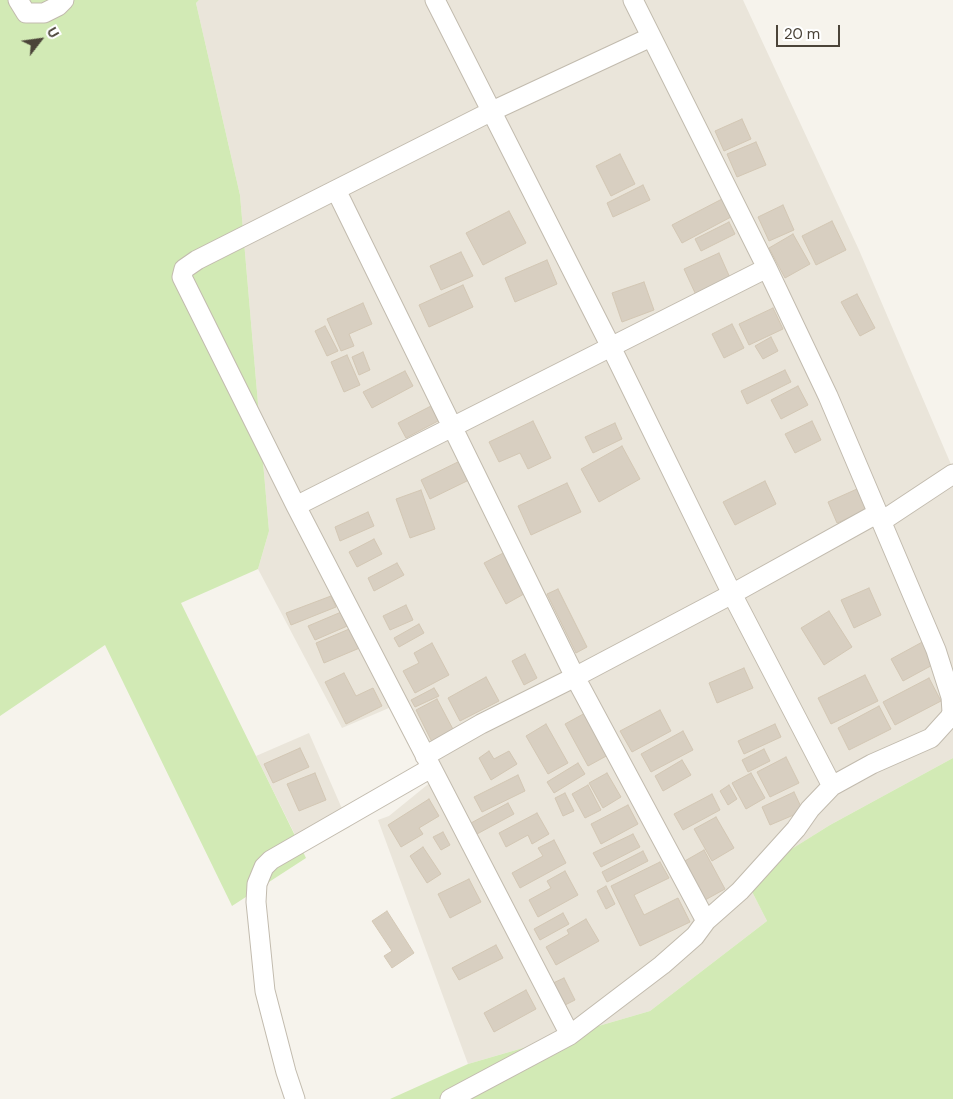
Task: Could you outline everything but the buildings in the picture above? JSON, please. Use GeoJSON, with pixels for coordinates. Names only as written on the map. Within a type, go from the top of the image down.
{"type":"FeatureCollection","features":[{"type":"Feature","properties":{"kind":"street"},"geometry":{"type":"LineString","coordinates":[[18,0],[26,13],[44,13],[58,6],[64,0]]}},
{"type":"Feature","properties":{"kind":"street"},"geometry":{"type":"LineString","coordinates":[[435,0],[490,112],[611,347],[732,594],[832,786]]}},
{"type":"Feature","properties":{"kind":"street"},"geometry":{"type":"LineString","coordinates":[[450,1099],[570,1036],[662,965],[695,936],[706,921],[740,891],[832,786],[872,764],[931,738],[946,724],[952,712],[951,697],[936,650],[828,396],[767,268],[633,0]]}},
{"type":"Feature","properties":{"kind":"street"},"geometry":{"type":"LineString","coordinates":[[570,1036],[296,506],[182,277],[184,269],[198,260],[490,112],[651,37]]}},
{"type":"Feature","properties":{"kind":"street"},"geometry":{"type":"LineString","coordinates":[[336,190],[575,677],[706,921]]}},
{"type":"Feature","properties":{"kind":"street"},"geometry":{"type":"LineString","coordinates":[[296,506],[767,268]]}},
{"type":"Feature","properties":{"kind":"street"},"geometry":{"type":"LineString","coordinates":[[295,1099],[265,991],[256,902],[257,884],[264,867],[271,860],[428,762],[481,724],[575,677],[880,517],[953,474]]}},
{"type":"Feature","properties":{"kind":"shaded area"},"geometry":{"type":"Polygon","coordinates":[[[199,0],[743,0],[859,250],[953,469],[953,758],[830,825],[745,878],[767,921],[650,1011],[468,1064],[378,820],[389,816],[432,781],[403,702],[342,728],[258,569],[269,531],[240,195],[196,3],[199,0]]]}},
{"type":"Feature","properties":{"kind":"shaded area"},"geometry":{"type":"Polygon","coordinates":[[[309,733],[350,827],[303,851],[256,756],[309,733]]]}},
{"type":"Feature","properties":{"kind":"green space"},"geometry":{"type":"Polygon","coordinates":[[[0,0],[199,0],[196,3],[240,195],[269,531],[258,569],[181,603],[306,858],[232,906],[105,645],[0,716],[0,0]]]}},
{"type":"Feature","properties":{"kind":"green space"},"geometry":{"type":"Polygon","coordinates":[[[953,758],[953,1099],[390,1099],[468,1064],[650,1011],[767,921],[745,878],[830,825],[953,758]]]}}]}
